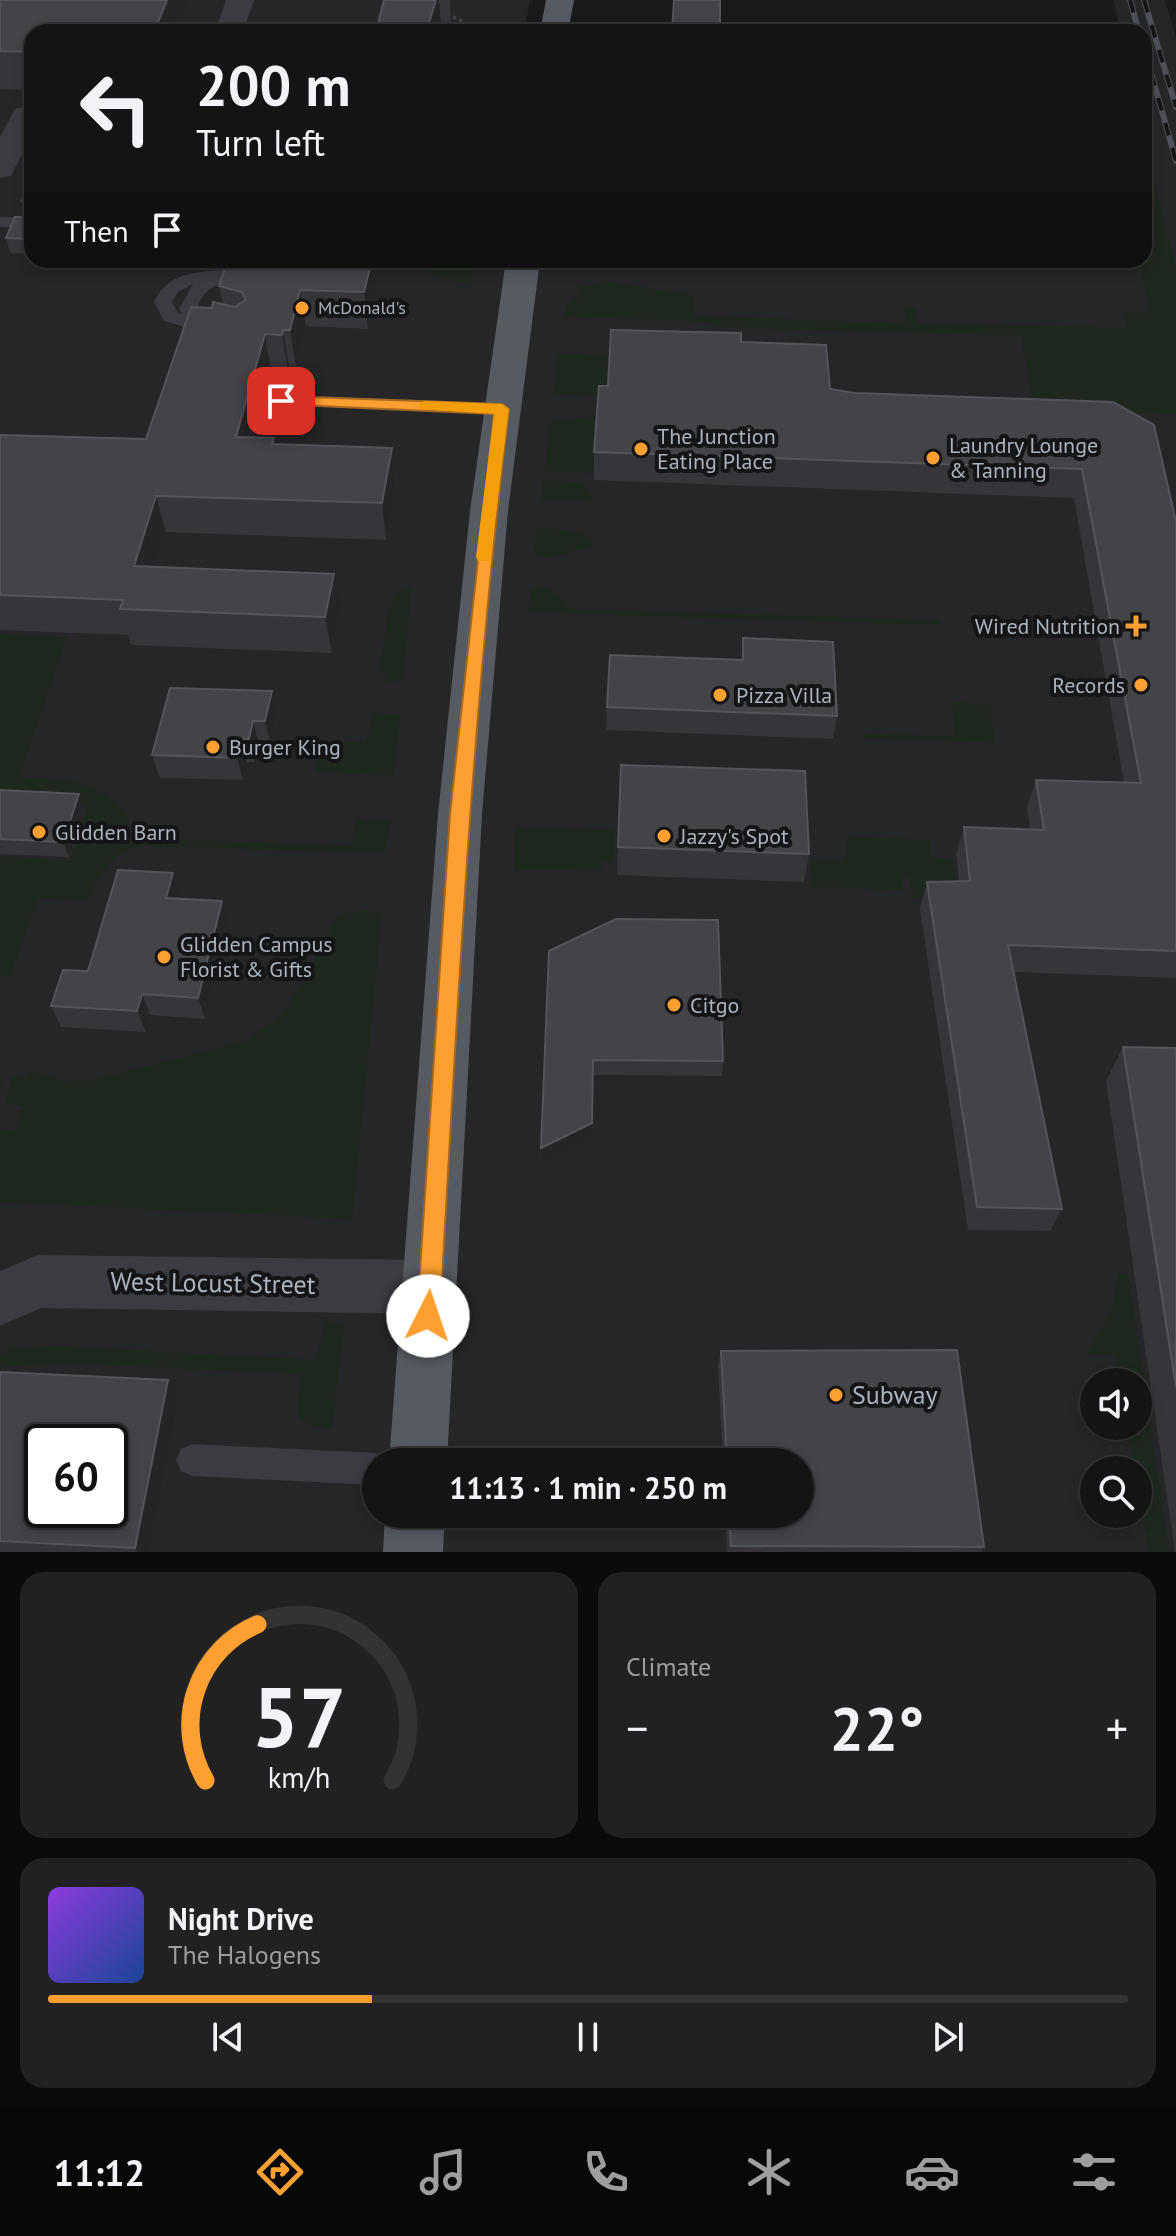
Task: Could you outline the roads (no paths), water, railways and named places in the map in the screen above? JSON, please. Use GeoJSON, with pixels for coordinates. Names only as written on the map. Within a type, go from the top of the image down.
{"type":"FeatureCollection","features":[{"type":"Feature","properties":{"kind":"main road"},"geometry":{"type":"LineString","coordinates":[[556,24],[560,0]]}},
{"type":"Feature","properties":{"kind":"main road"},"geometry":{"type":"LineString","coordinates":[[419,1448],[460,814],[489,511],[522,268]]}},
{"type":"Feature","properties":{"kind":"main road"},"geometry":{"type":"LineString","coordinates":[[413,1552],[414,1528]]}},
{"type":"Feature","properties":{"kind":"street"},"geometry":{"type":"LineString","coordinates":[[232,24],[240,0]]}},
{"type":"Feature","properties":{"kind":"street"},"geometry":{"type":"LineString","coordinates":[[0,169],[19,115]]}},
{"type":"Feature","properties":{"kind":"street","name":"West Locust Street"},"geometry":{"type":"LineString","coordinates":[[0,1299],[38,1281],[431,1287]]}},
{"type":"Feature","properties":{"kind":"lane"},"geometry":{"type":"LineString","coordinates":[[0,222],[24,223]]}},
{"type":"Feature","properties":{"kind":"lane"},"geometry":{"type":"LineString","coordinates":[[219,330],[195,319],[188,309],[194,290],[215,277],[236,273]]}},
{"type":"Feature","properties":{"kind":"lane"},"geometry":{"type":"LineString","coordinates":[[281,401],[502,409]]}},
{"type":"Feature","properties":{"kind":"lane"},"geometry":{"type":"LineString","coordinates":[[192,1460],[362,1468]]}},
{"type":"Feature","properties":{"kind":"railway"},"geometry":{"type":"LineString","coordinates":[[1130,0],[1137,24]]}},
{"type":"Feature","properties":{"kind":"railway"},"geometry":{"type":"LineString","coordinates":[[1144,0],[1151,24]]}},
{"type":"Feature","properties":{"kind":"railway"},"geometry":{"type":"LineString","coordinates":[[1152,27],[1176,107]]}},
{"type":"Feature","properties":{"kind":"railway"},"geometry":{"type":"LineString","coordinates":[[1152,76],[1176,161]]}},
{"type":"Feature","properties":{"kind":"place","name":"McDonald's"},"geometry":{"type":"Point","coordinates":[302,308]}},
{"type":"Feature","properties":{"kind":"place","name":"The Junction Eating Place"},"geometry":{"type":"Point","coordinates":[641,449]}},
{"type":"Feature","properties":{"kind":"place","name":"Laundry Lounge & Tanning"},"geometry":{"type":"Point","coordinates":[933,458]}},
{"type":"Feature","properties":{"kind":"place","name":"Wired Nutrition"},"geometry":{"type":"Point","coordinates":[1136,626]}},
{"type":"Feature","properties":{"kind":"place","name":"Records"},"geometry":{"type":"Point","coordinates":[1141,685]}},
{"type":"Feature","properties":{"kind":"place","name":"Pizza Villa"},"geometry":{"type":"Point","coordinates":[720,695]}},
{"type":"Feature","properties":{"kind":"place","name":"Burger King"},"geometry":{"type":"Point","coordinates":[213,747]}},
{"type":"Feature","properties":{"kind":"place","name":"Glidden Barn"},"geometry":{"type":"Point","coordinates":[39,832]}},
{"type":"Feature","properties":{"kind":"place","name":"Jazzy's Spot"},"geometry":{"type":"Point","coordinates":[664,836]}},
{"type":"Feature","properties":{"kind":"place","name":"Glidden Campus Florist & Gifts"},"geometry":{"type":"Point","coordinates":[164,957]}},
{"type":"Feature","properties":{"kind":"place","name":"Citgo"},"geometry":{"type":"Point","coordinates":[674,1005]}},
{"type":"Feature","properties":{"kind":"place","name":"Subway"},"geometry":{"type":"Point","coordinates":[836,1395]}}]}
